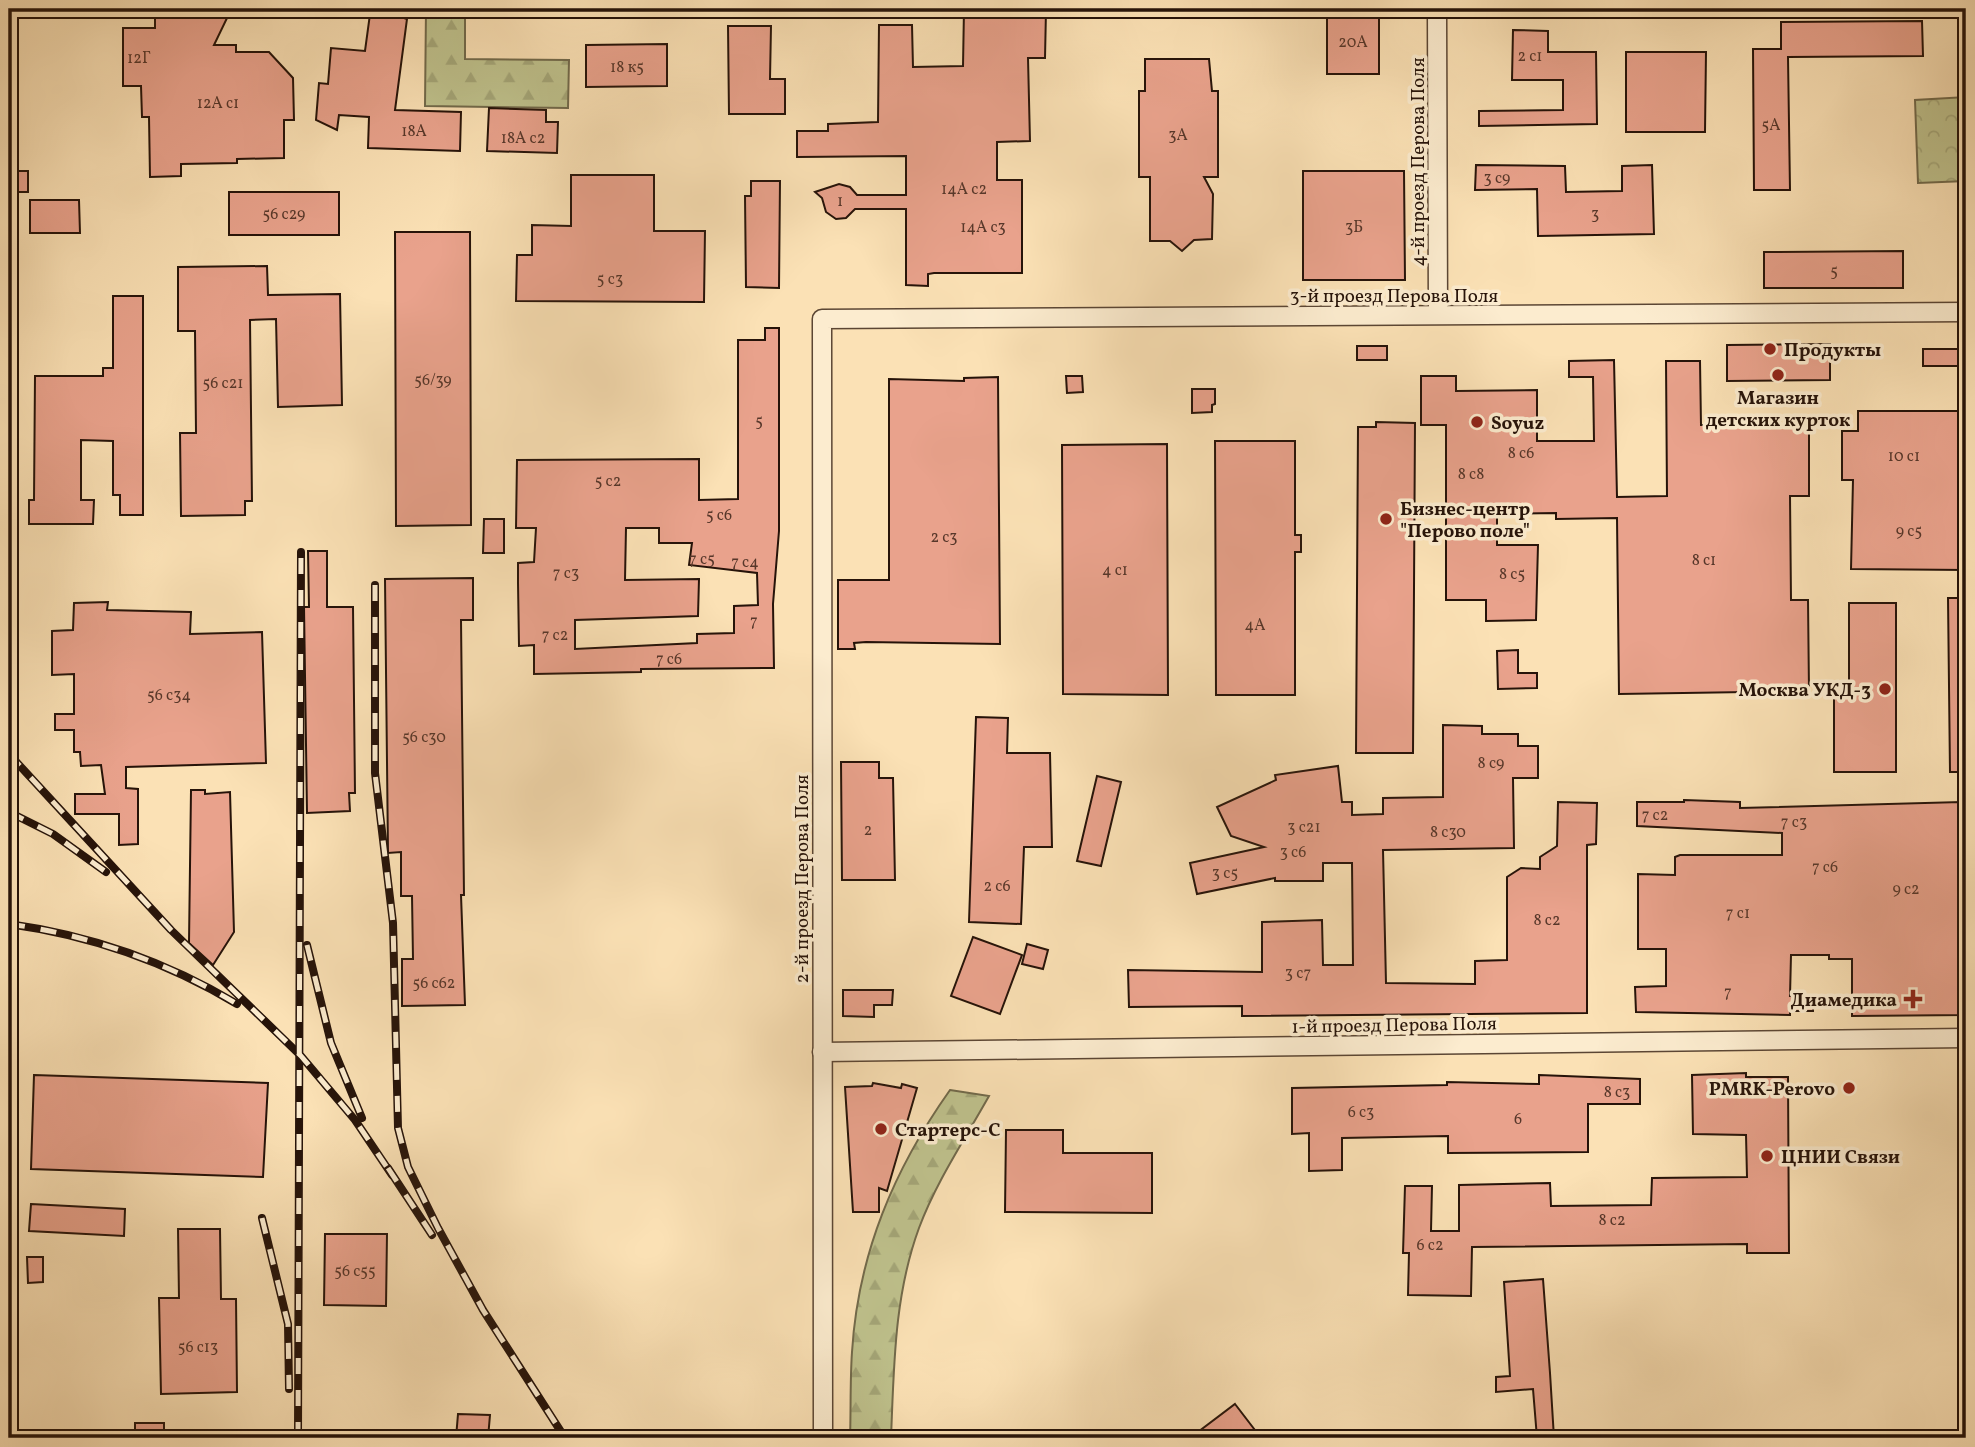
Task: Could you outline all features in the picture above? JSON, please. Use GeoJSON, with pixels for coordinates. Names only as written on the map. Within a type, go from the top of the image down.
{"type":"FeatureCollection","features":[{"type":"Feature","properties":{"kind":"street","name":"4-й проезд Перова Поля"},"geometry":{"type":"LineString","coordinates":[[1437,9],[1438,314]]}},
{"type":"Feature","properties":{"kind":"street","name":"3-й проезд Перова Поля"},"geometry":{"type":"LineString","coordinates":[[822,319],[1966,312]]}},
{"type":"Feature","properties":{"kind":"street","name":"2-й проезд Перова Поля"},"geometry":{"type":"LineString","coordinates":[[822,319],[823,1438]]}},
{"type":"Feature","properties":{"kind":"street","name":"1-й проезд Перова Поля"},"geometry":{"type":"LineString","coordinates":[[822,1052],[1966,1038]]}},
{"type":"Feature","properties":{"kind":"green space"},"geometry":{"type":"Polygon","coordinates":[[[426,9],[465,9],[465,59],[569,60],[568,108],[425,106],[426,9]]]}},
{"type":"Feature","properties":{"kind":"green space"},"geometry":{"type":"Polygon","coordinates":[[[1966,97],[1966,181],[1918,183],[1915,100],[1966,97]]]}},
{"type":"Feature","properties":{"kind":"green space"},"geometry":{"type":"Polygon","coordinates":[[[950,1090],[989,1096],[934,1194],[911,1254],[904,1280],[897,1332],[891,1438],[850,1438],[851,1363],[856,1316],[871,1247],[882,1214],[912,1150],[950,1090]]]}},
{"type":"Feature","properties":{"kind":"building"},"geometry":{"type":"Polygon","coordinates":[[[155,9],[213,9],[228,16],[214,45],[236,45],[236,52],[269,52],[293,78],[294,120],[284,120],[284,158],[237,159],[237,163],[181,164],[181,176],[150,177],[149,117],[142,117],[141,86],[123,86],[123,28],[155,28],[155,9]]]}},
{"type":"Feature","properties":{"kind":"building"},"geometry":{"type":"Polygon","coordinates":[[[390,9],[405,9],[404,18],[407,19],[395,110],[461,112],[460,151],[368,148],[369,117],[339,115],[337,130],[316,120],[319,83],[328,84],[331,48],[365,51],[370,14],[389,16],[390,9]]]}},
{"type":"Feature","properties":{"kind":"building"},"geometry":{"type":"Polygon","coordinates":[[[964,9],[1046,10],[1045,58],[1028,58],[1030,141],[997,142],[997,180],[1022,180],[1022,273],[934,273],[928,274],[928,286],[906,285],[906,209],[855,209],[846,218],[836,219],[826,212],[822,198],[815,192],[839,184],[850,187],[857,195],[906,195],[906,156],[797,157],[797,131],[828,131],[828,124],[878,122],[879,25],[912,25],[913,67],[963,66],[964,9]]]}},
{"type":"Feature","properties":{"kind":"building"},"geometry":{"type":"Polygon","coordinates":[[[1327,9],[1379,9],[1379,74],[1327,74],[1327,9]]]}},
{"type":"Feature","properties":{"kind":"building"},"geometry":{"type":"Polygon","coordinates":[[[1922,21],[1923,56],[1788,57],[1790,190],[1754,190],[1753,49],[1781,49],[1781,22],[1922,21]]]}},
{"type":"Feature","properties":{"kind":"building"},"geometry":{"type":"Polygon","coordinates":[[[728,26],[771,26],[770,79],[785,79],[785,114],[729,114],[728,26]]]}},
{"type":"Feature","properties":{"kind":"building"},"geometry":{"type":"Polygon","coordinates":[[[1513,30],[1548,31],[1548,52],[1596,52],[1597,124],[1479,126],[1479,111],[1563,110],[1563,80],[1512,80],[1513,30]]]}},
{"type":"Feature","properties":{"kind":"building"},"geometry":{"type":"Polygon","coordinates":[[[667,44],[667,86],[586,87],[586,45],[667,44]]]}},
{"type":"Feature","properties":{"kind":"building"},"geometry":{"type":"Polygon","coordinates":[[[1626,52],[1706,52],[1705,132],[1626,132],[1626,52]]]}},
{"type":"Feature","properties":{"kind":"building"},"geometry":{"type":"Polygon","coordinates":[[[1145,59],[1209,59],[1212,91],[1218,91],[1218,177],[1204,177],[1213,194],[1212,239],[1194,240],[1182,251],[1170,241],[1150,241],[1150,177],[1139,177],[1139,91],[1145,91],[1145,59]]]}},
{"type":"Feature","properties":{"kind":"building"},"geometry":{"type":"Polygon","coordinates":[[[489,108],[546,110],[546,122],[558,122],[557,153],[487,151],[489,108]]]}},
{"type":"Feature","properties":{"kind":"building"},"geometry":{"type":"Polygon","coordinates":[[[1476,165],[1565,166],[1566,192],[1622,191],[1622,166],[1652,165],[1654,234],[1538,236],[1537,189],[1475,190],[1476,165]]]}},
{"type":"Feature","properties":{"kind":"building"},"geometry":{"type":"Polygon","coordinates":[[[9,171],[28,171],[28,192],[9,192],[9,171]]]}},
{"type":"Feature","properties":{"kind":"building"},"geometry":{"type":"Polygon","coordinates":[[[1303,171],[1404,171],[1405,280],[1303,280],[1303,171]]]}},
{"type":"Feature","properties":{"kind":"building"},"geometry":{"type":"Polygon","coordinates":[[[571,175],[654,175],[654,231],[705,231],[704,302],[516,301],[517,255],[532,255],[532,225],[571,226],[571,175]]]}},
{"type":"Feature","properties":{"kind":"building"},"geometry":{"type":"Polygon","coordinates":[[[751,181],[780,181],[779,288],[746,287],[745,196],[751,196],[751,181]]]}},
{"type":"Feature","properties":{"kind":"building"},"geometry":{"type":"Polygon","coordinates":[[[229,192],[339,192],[339,235],[229,235],[229,192]]]}},
{"type":"Feature","properties":{"kind":"building"},"geometry":{"type":"Polygon","coordinates":[[[30,200],[79,200],[80,233],[30,233],[30,200]]]}},
{"type":"Feature","properties":{"kind":"building"},"geometry":{"type":"Polygon","coordinates":[[[395,232],[470,232],[471,525],[396,526],[395,232]]]}},
{"type":"Feature","properties":{"kind":"building"},"geometry":{"type":"Polygon","coordinates":[[[1903,251],[1903,288],[1764,288],[1764,252],[1903,251]]]}},
{"type":"Feature","properties":{"kind":"building"},"geometry":{"type":"Polygon","coordinates":[[[267,266],[268,295],[340,294],[342,405],[278,407],[276,319],[250,320],[252,501],[245,501],[245,515],[181,516],[180,433],[196,433],[195,331],[178,331],[178,267],[267,266]]]}},
{"type":"Feature","properties":{"kind":"building"},"geometry":{"type":"Polygon","coordinates":[[[113,296],[143,296],[143,515],[120,515],[120,495],[113,495],[113,441],[81,440],[81,500],[94,500],[93,524],[29,524],[29,500],[34,500],[35,376],[103,376],[103,368],[113,368],[113,296]]]}},
{"type":"Feature","properties":{"kind":"building"},"geometry":{"type":"Polygon","coordinates":[[[765,328],[779,328],[779,531],[773,604],[774,668],[641,669],[641,672],[534,674],[534,645],[519,646],[518,563],[534,562],[536,528],[516,528],[517,460],[699,459],[699,500],[738,499],[738,340],[765,340],[765,328]],[[626,528],[625,580],[699,579],[698,616],[575,620],[575,649],[697,643],[697,634],[734,633],[734,606],[758,605],[757,573],[689,565],[692,543],[659,543],[659,528],[626,528]]]}},
{"type":"Feature","properties":{"kind":"building"},"geometry":{"type":"Polygon","coordinates":[[[1830,344],[1830,380],[1727,381],[1727,345],[1830,344]]]}},
{"type":"Feature","properties":{"kind":"building"},"geometry":{"type":"Polygon","coordinates":[[[1357,346],[1387,346],[1387,360],[1357,360],[1357,346]]]}},
{"type":"Feature","properties":{"kind":"building"},"geometry":{"type":"Polygon","coordinates":[[[1923,349],[1966,349],[1966,366],[1923,366],[1923,349]]]}},
{"type":"Feature","properties":{"kind":"building"},"geometry":{"type":"Polygon","coordinates":[[[1614,360],[1617,497],[1667,496],[1666,361],[1700,361],[1701,425],[1809,424],[1809,496],[1790,496],[1791,600],[1808,600],[1809,691],[1619,694],[1617,518],[1556,519],[1556,513],[1497,514],[1497,545],[1538,545],[1536,620],[1486,621],[1486,600],[1446,600],[1446,425],[1421,425],[1421,376],[1456,376],[1456,391],[1537,390],[1537,441],[1594,441],[1593,377],[1569,377],[1569,361],[1614,360]]]}},
{"type":"Feature","properties":{"kind":"building"},"geometry":{"type":"Polygon","coordinates":[[[1066,376],[1082,376],[1083,392],[1067,393],[1066,376]]]}},
{"type":"Feature","properties":{"kind":"building"},"geometry":{"type":"Polygon","coordinates":[[[998,377],[1000,644],[866,642],[854,643],[855,649],[838,649],[838,580],[889,580],[889,379],[964,381],[964,378],[998,377]]]}},
{"type":"Feature","properties":{"kind":"building"},"geometry":{"type":"Polygon","coordinates":[[[1192,389],[1215,389],[1212,412],[1192,413],[1192,389]]]}},
{"type":"Feature","properties":{"kind":"building"},"geometry":{"type":"Polygon","coordinates":[[[1858,411],[1966,411],[1966,570],[1851,569],[1853,480],[1842,480],[1842,431],[1858,431],[1858,411]]]}},
{"type":"Feature","properties":{"kind":"building","name":"Бизнес-центр \"Перово поле\""},"geometry":{"type":"Polygon","coordinates":[[[1376,422],[1415,423],[1413,753],[1356,753],[1358,427],[1376,427],[1376,422]]]}},
{"type":"Feature","properties":{"kind":"building"},"geometry":{"type":"Polygon","coordinates":[[[1215,441],[1295,441],[1295,535],[1301,535],[1301,552],[1295,552],[1295,695],[1216,695],[1215,441]]]}},
{"type":"Feature","properties":{"kind":"building"},"geometry":{"type":"Polygon","coordinates":[[[1167,444],[1168,695],[1063,694],[1062,445],[1167,444]]]}},
{"type":"Feature","properties":{"kind":"building"},"geometry":{"type":"Polygon","coordinates":[[[484,519],[504,519],[504,553],[483,553],[484,519]]]}},
{"type":"Feature","properties":{"kind":"building"},"geometry":{"type":"Polygon","coordinates":[[[308,551],[327,551],[327,607],[353,607],[355,793],[349,793],[350,811],[307,813],[304,607],[309,607],[308,551]]]}},
{"type":"Feature","properties":{"kind":"building"},"geometry":{"type":"Polygon","coordinates":[[[473,578],[473,620],[461,620],[464,895],[461,895],[465,1005],[402,1006],[402,959],[413,959],[412,896],[401,896],[401,852],[388,853],[385,579],[473,578]]]}},
{"type":"Feature","properties":{"kind":"building"},"geometry":{"type":"Polygon","coordinates":[[[1948,598],[1966,598],[1966,772],[1950,772],[1948,598]]]}},
{"type":"Feature","properties":{"kind":"building"},"geometry":{"type":"Polygon","coordinates":[[[108,602],[107,610],[191,612],[190,634],[262,632],[266,763],[126,767],[126,788],[138,789],[138,844],[119,845],[119,814],[75,814],[75,794],[105,794],[101,765],[81,766],[80,752],[74,752],[74,730],[55,730],[55,714],[74,714],[74,674],[52,675],[52,631],[73,630],[74,603],[108,602]]]}},
{"type":"Feature","properties":{"kind":"building"},"geometry":{"type":"Polygon","coordinates":[[[1849,603],[1896,603],[1896,772],[1834,772],[1834,697],[1849,697],[1849,603]]]}},
{"type":"Feature","properties":{"kind":"building"},"geometry":{"type":"Polygon","coordinates":[[[1518,650],[1518,673],[1537,673],[1537,688],[1498,689],[1497,651],[1518,650]]]}},
{"type":"Feature","properties":{"kind":"building"},"geometry":{"type":"Polygon","coordinates":[[[976,717],[1008,718],[1007,753],[1050,753],[1052,847],[1024,847],[1021,924],[969,922],[976,717]]]}},
{"type":"Feature","properties":{"kind":"building"},"geometry":{"type":"Polygon","coordinates":[[[1443,725],[1482,726],[1482,734],[1518,734],[1518,746],[1538,746],[1538,778],[1513,778],[1514,848],[1383,850],[1386,983],[1475,984],[1475,961],[1507,960],[1507,877],[1521,868],[1540,869],[1540,857],[1557,846],[1558,802],[1597,803],[1596,844],[1587,845],[1587,1013],[1242,1016],[1242,1006],[1129,1007],[1128,970],[1262,972],[1262,922],[1322,920],[1323,965],[1353,965],[1352,863],[1323,863],[1323,881],[1275,881],[1275,878],[1197,894],[1190,863],[1264,847],[1231,836],[1217,807],[1276,780],[1275,775],[1338,766],[1342,802],[1352,802],[1352,815],[1383,814],[1383,798],[1443,797],[1443,725]]]}},
{"type":"Feature","properties":{"kind":"building"},"geometry":{"type":"Polygon","coordinates":[[[841,762],[879,762],[879,778],[893,778],[895,880],[842,880],[841,762]]]}},
{"type":"Feature","properties":{"kind":"building"},"geometry":{"type":"Polygon","coordinates":[[[1097,776],[1121,782],[1101,866],[1077,861],[1097,776]]]}},
{"type":"Feature","properties":{"kind":"building"},"geometry":{"type":"Polygon","coordinates":[[[191,790],[205,790],[205,794],[230,792],[234,932],[213,965],[189,943],[191,790]]]}},
{"type":"Feature","properties":{"kind":"building"},"geometry":{"type":"Polygon","coordinates":[[[1637,802],[1740,802],[1740,808],[1961,802],[1960,974],[1966,974],[1966,1015],[1852,1016],[1852,959],[1829,959],[1829,955],[1791,955],[1790,996],[1813,996],[1813,1011],[1790,1011],[1790,1015],[1636,1012],[1635,987],[1666,986],[1666,949],[1638,949],[1638,874],[1675,875],[1675,857],[1680,855],[1782,855],[1782,833],[1637,826],[1637,802]]]}},
{"type":"Feature","properties":{"kind":"building"},"geometry":{"type":"Polygon","coordinates":[[[973,937],[1022,955],[1000,1014],[951,996],[973,937]]]}},
{"type":"Feature","properties":{"kind":"building"},"geometry":{"type":"Polygon","coordinates":[[[1027,944],[1048,950],[1043,969],[1022,964],[1027,944]]]}},
{"type":"Feature","properties":{"kind":"building"},"geometry":{"type":"Polygon","coordinates":[[[843,990],[893,990],[892,1005],[874,1005],[874,1017],[843,1016],[843,990]]]}},
{"type":"Feature","properties":{"kind":"building"},"geometry":{"type":"Polygon","coordinates":[[[1746,1073],[1746,1077],[1788,1077],[1789,1253],[1747,1253],[1747,1244],[1472,1247],[1471,1296],[1408,1295],[1409,1253],[1403,1253],[1405,1186],[1432,1186],[1431,1231],[1459,1231],[1459,1185],[1550,1183],[1551,1206],[1651,1205],[1652,1178],[1747,1177],[1746,1135],[1693,1134],[1692,1075],[1746,1073]]]}},
{"type":"Feature","properties":{"kind":"building"},"geometry":{"type":"Polygon","coordinates":[[[34,1075],[268,1083],[263,1177],[31,1169],[34,1075]]]}},
{"type":"Feature","properties":{"kind":"building"},"geometry":{"type":"Polygon","coordinates":[[[1539,1075],[1640,1079],[1640,1104],[1588,1104],[1588,1152],[1448,1153],[1448,1136],[1342,1138],[1342,1170],[1309,1171],[1309,1133],[1292,1134],[1292,1088],[1447,1085],[1447,1082],[1539,1084],[1539,1075]]]}},
{"type":"Feature","properties":{"kind":"building"},"geometry":{"type":"Polygon","coordinates":[[[873,1083],[901,1088],[902,1084],[917,1088],[887,1191],[879,1188],[879,1212],[853,1212],[845,1087],[872,1086],[873,1083]]]}},
{"type":"Feature","properties":{"kind":"building"},"geometry":{"type":"Polygon","coordinates":[[[1006,1130],[1063,1130],[1063,1153],[1152,1153],[1152,1213],[1005,1212],[1006,1130]]]}},
{"type":"Feature","properties":{"kind":"building"},"geometry":{"type":"Polygon","coordinates":[[[31,1204],[125,1209],[124,1236],[29,1231],[31,1204]]]}},
{"type":"Feature","properties":{"kind":"building"},"geometry":{"type":"Polygon","coordinates":[[[178,1229],[220,1229],[221,1299],[236,1299],[237,1392],[161,1394],[159,1298],[179,1298],[178,1229]]]}},
{"type":"Feature","properties":{"kind":"building"},"geometry":{"type":"Polygon","coordinates":[[[325,1234],[387,1234],[386,1306],[324,1305],[325,1234]]]}},
{"type":"Feature","properties":{"kind":"building"},"geometry":{"type":"Polygon","coordinates":[[[27,1257],[43,1257],[43,1282],[28,1283],[27,1257]]]}},
{"type":"Feature","properties":{"kind":"building"},"geometry":{"type":"Polygon","coordinates":[[[1543,1279],[1554,1438],[1537,1438],[1533,1389],[1496,1392],[1496,1377],[1510,1376],[1504,1282],[1543,1279]]]}},
{"type":"Feature","properties":{"kind":"building"},"geometry":{"type":"Polygon","coordinates":[[[1235,1404],[1261,1438],[1190,1438],[1235,1404]]]}},
{"type":"Feature","properties":{"kind":"building"},"geometry":{"type":"Polygon","coordinates":[[[458,1414],[490,1415],[488,1438],[456,1438],[458,1414]]]}},
{"type":"Feature","properties":{"kind":"building"},"geometry":{"type":"Polygon","coordinates":[[[135,1423],[164,1423],[164,1438],[135,1438],[135,1423]]]}},
{"type":"Feature","properties":{"kind":"railway"},"geometry":{"type":"LineString","coordinates":[[298,1438],[301,552]]}},
{"type":"Feature","properties":{"kind":"railway"},"geometry":{"type":"LineString","coordinates":[[375,585],[375,773],[393,923],[398,1128],[408,1167],[438,1228],[483,1310],[565,1438]]}},
{"type":"Feature","properties":{"kind":"railway"},"geometry":{"type":"LineString","coordinates":[[9,754],[171,930],[301,1056],[355,1120],[392,1175]]}},
{"type":"Feature","properties":{"kind":"railway"},"geometry":{"type":"LineString","coordinates":[[9,812],[53,834],[106,872]]}},
{"type":"Feature","properties":{"kind":"railway"},"geometry":{"type":"LineString","coordinates":[[9,924],[69,935],[127,952],[183,975],[237,1004]]}},
{"type":"Feature","properties":{"kind":"railway"},"geometry":{"type":"LineString","coordinates":[[307,945],[331,1043],[362,1118]]}},
{"type":"Feature","properties":{"kind":"railway"},"geometry":{"type":"LineString","coordinates":[[388,1168],[432,1235]]}},
{"type":"Feature","properties":{"kind":"railway"},"geometry":{"type":"LineString","coordinates":[[262,1218],[288,1324],[289,1389]]}},
{"type":"Feature","properties":{"kind":"place","name":"Продукты"},"geometry":{"type":"Point","coordinates":[1770,349]}},
{"type":"Feature","properties":{"kind":"place","name":"Магазин детских курток"},"geometry":{"type":"Point","coordinates":[1778,375]}},
{"type":"Feature","properties":{"kind":"place","name":"Soyuz"},"geometry":{"type":"Point","coordinates":[1477,422]}},
{"type":"Feature","properties":{"kind":"place","name":"Бизнес-центр \"Перово поле\""},"geometry":{"type":"Point","coordinates":[1386,519]}},
{"type":"Feature","properties":{"kind":"place","name":"Москва УКД-3"},"geometry":{"type":"Point","coordinates":[1885,689]}},
{"type":"Feature","properties":{"kind":"place","name":"Диамедика"},"geometry":{"type":"Point","coordinates":[1913,999]}},
{"type":"Feature","properties":{"kind":"place","name":"PMRK-Perovo"},"geometry":{"type":"Point","coordinates":[1849,1088]}},
{"type":"Feature","properties":{"kind":"place","name":"Стартерс-С"},"geometry":{"type":"Point","coordinates":[881,1129]}},
{"type":"Feature","properties":{"kind":"place","name":"ЦНИИ Связи"},"geometry":{"type":"Point","coordinates":[1767,1156]}}]}
